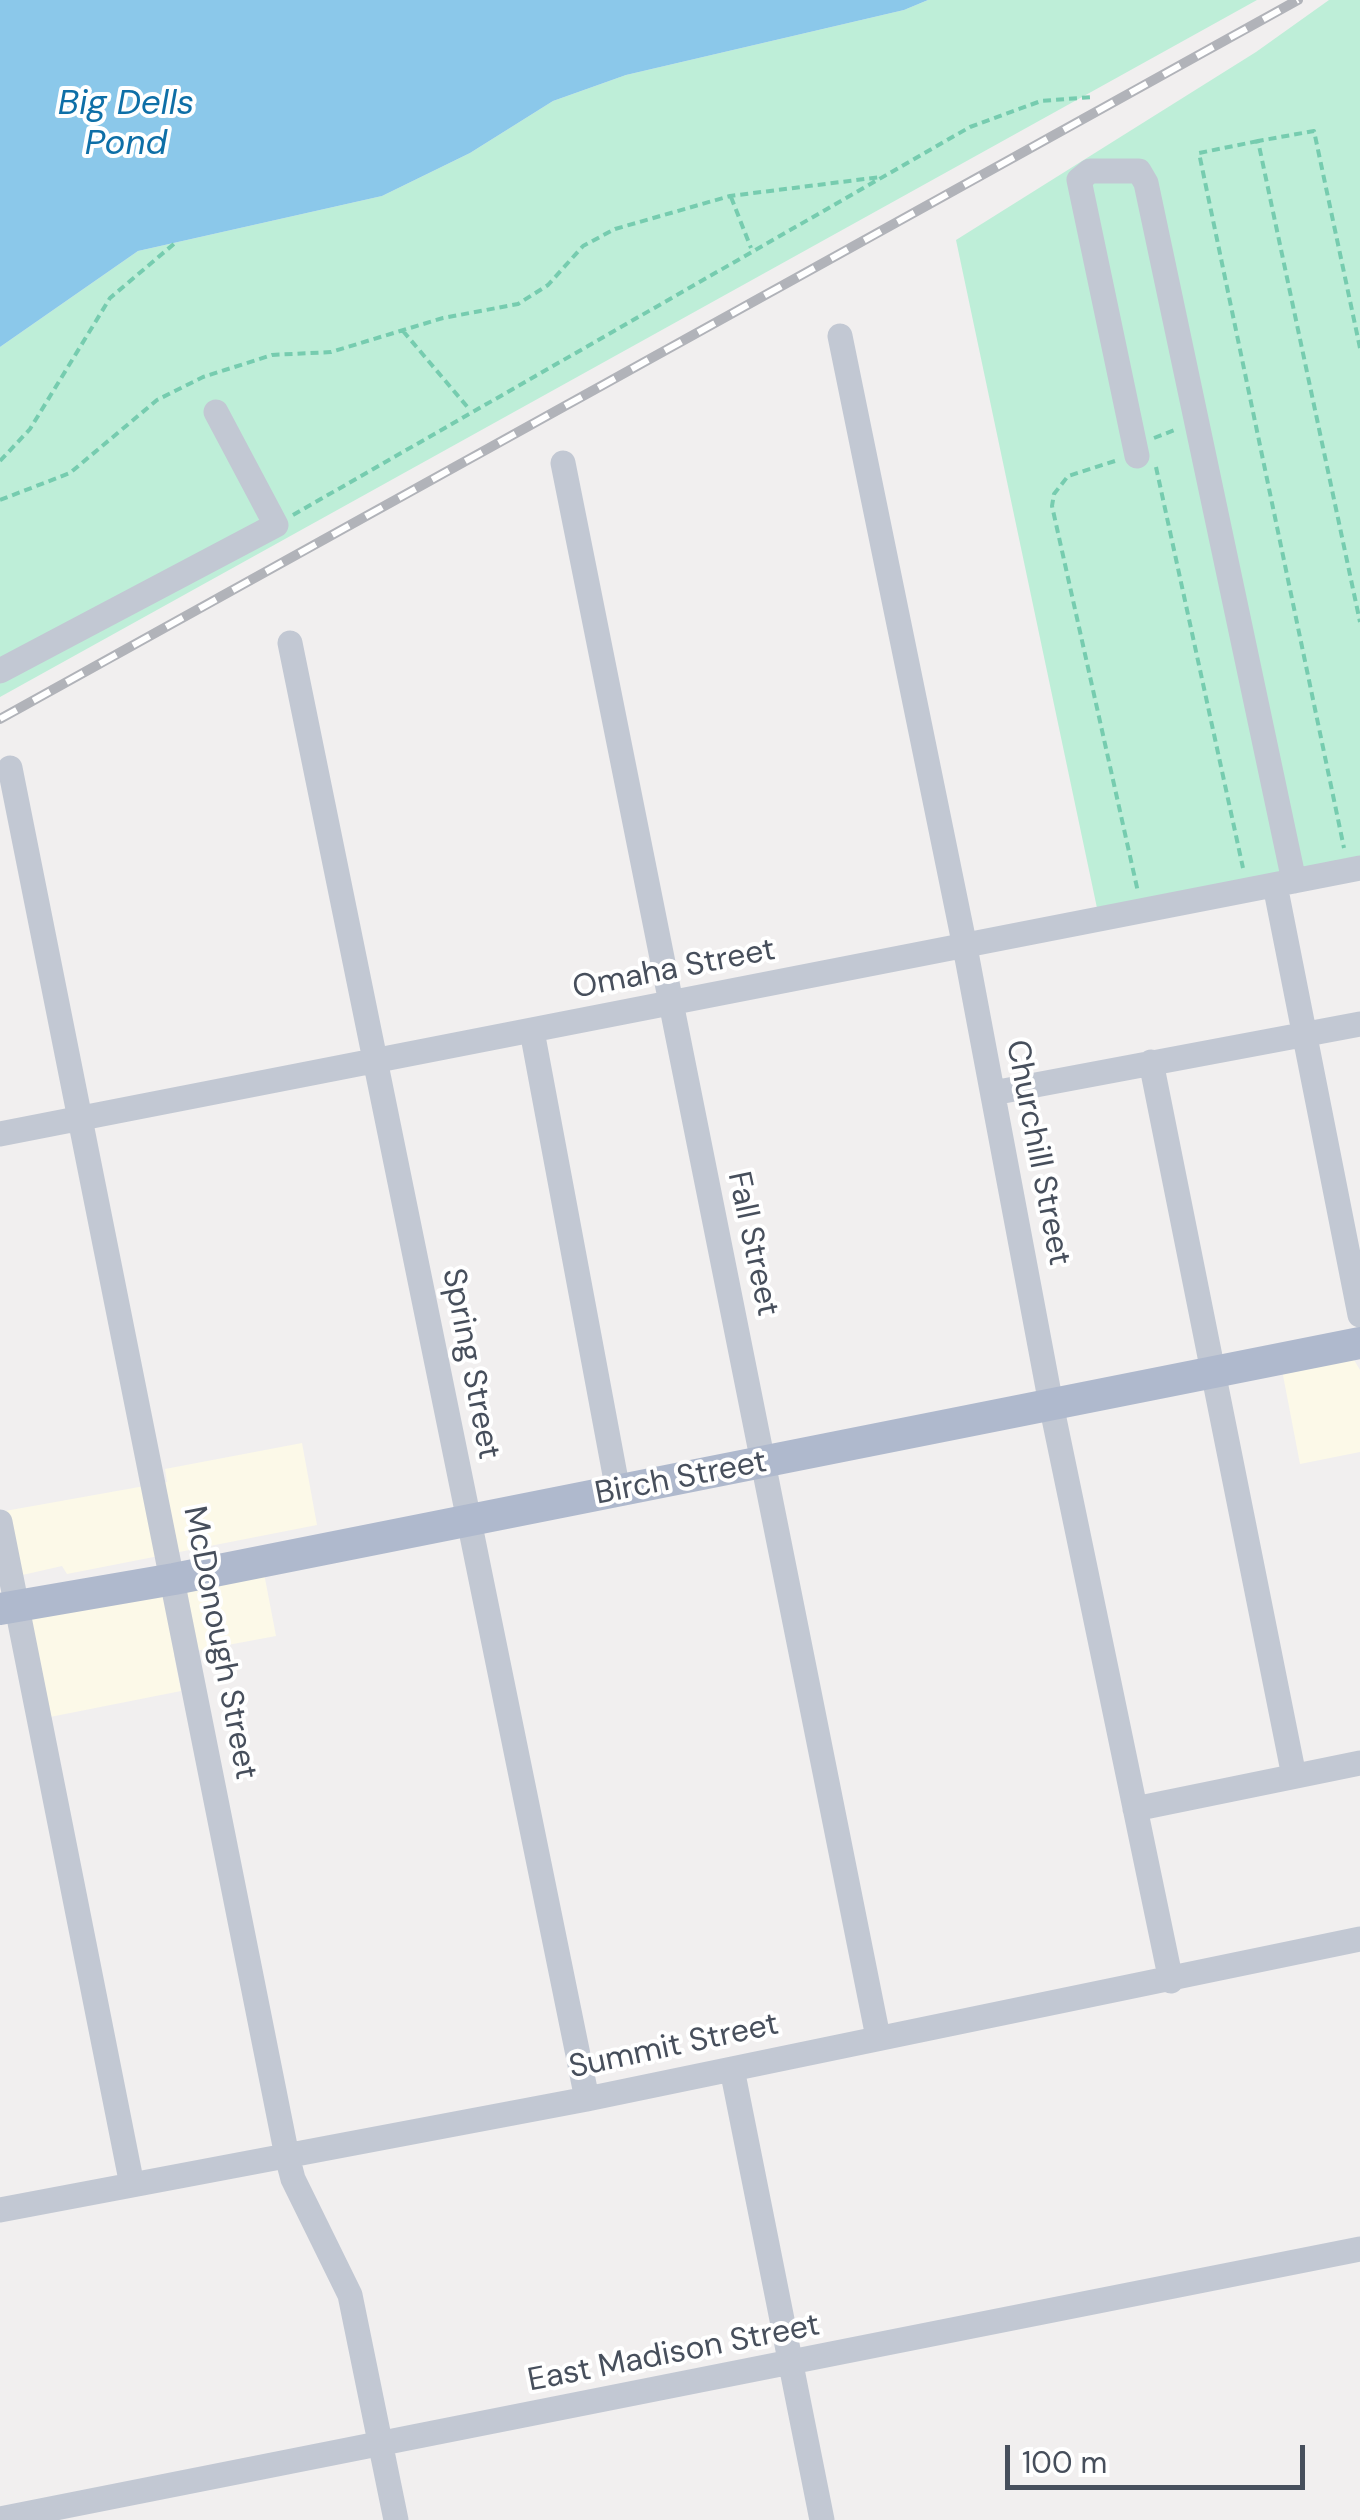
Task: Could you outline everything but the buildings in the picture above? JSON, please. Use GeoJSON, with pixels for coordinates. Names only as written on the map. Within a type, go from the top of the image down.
{"type":"FeatureCollection","features":[{"type":"Feature","properties":{"kind":"main road","name":"Birch Street"},"geometry":{"type":"LineString","coordinates":[[8,1608],[174,1579],[1360,1343]]}},
{"type":"Feature","properties":{"kind":"street"},"geometry":{"type":"LineString","coordinates":[[1145,454],[1079,180],[1090,171],[1139,171],[1146,183],[1198,424],[1285,883],[1305,1036],[1360,1315]]}},
{"type":"Feature","properties":{"kind":"street","name":"Churchill Street"},"geometry":{"type":"LineString","coordinates":[[840,336],[965,947],[1051,1404],[1171,1981]]}},
{"type":"Feature","properties":{"kind":"street"},"geometry":{"type":"LineString","coordinates":[[0,671],[276,524],[216,412]]}},
{"type":"Feature","properties":{"kind":"street","name":"Fall Street"},"geometry":{"type":"LineString","coordinates":[[563,463],[878,2037]]}},
{"type":"Feature","properties":{"kind":"street","name":"Spring Street"},"geometry":{"type":"LineString","coordinates":[[290,643],[587,2099]]}},
{"type":"Feature","properties":{"kind":"street","name":"McDonough Street"},"geometry":{"type":"LineString","coordinates":[[10,768],[287,2156],[293,2178],[350,2296],[396,2520]]}},
{"type":"Feature","properties":{"kind":"street","name":"Omaha Street"},"geometry":{"type":"LineString","coordinates":[[0,1134],[1354,869]]}},
{"type":"Feature","properties":{"kind":"street"},"geometry":{"type":"LineString","coordinates":[[993,1093],[1360,1024]]}},
{"type":"Feature","properties":{"kind":"street"},"geometry":{"type":"LineString","coordinates":[[532,1030],[618,1491]]}},
{"type":"Feature","properties":{"kind":"street"},"geometry":{"type":"LineString","coordinates":[[1151,1062],[1294,1776]]}},
{"type":"Feature","properties":{"kind":"street"},"geometry":{"type":"LineString","coordinates":[[0,1522],[8,1608],[132,2185]]}},
{"type":"Feature","properties":{"kind":"street"},"geometry":{"type":"LineString","coordinates":[[1135,1809],[1360,1763]]}},
{"type":"Feature","properties":{"kind":"street","name":"Summit Street"},"geometry":{"type":"LineString","coordinates":[[0,2210],[587,2099],[1360,1939]]}},
{"type":"Feature","properties":{"kind":"street"},"geometry":{"type":"LineString","coordinates":[[732,2069],[822,2520]]}},
{"type":"Feature","properties":{"kind":"street","name":"East Madison Street"},"geometry":{"type":"LineString","coordinates":[[0,2519],[1360,2249]]}},
{"type":"Feature","properties":{"kind":"path"},"geometry":{"type":"LineString","coordinates":[[276,524],[751,248],[970,126],[1068,95],[1093,97]]}},
{"type":"Feature","properties":{"kind":"path"},"geometry":{"type":"LineString","coordinates":[[1354,869],[1199,153],[1314,130],[1360,348]]}},
{"type":"Feature","properties":{"kind":"path"},"geometry":{"type":"LineString","coordinates":[[1258,142],[1360,622]]}},
{"type":"Feature","properties":{"kind":"path"},"geometry":{"type":"LineString","coordinates":[[0,500],[70,473],[157,400],[203,377],[272,355],[330,352],[444,318],[518,304],[548,285],[596,237],[730,196],[880,177]]}},
{"type":"Feature","properties":{"kind":"path"},"geometry":{"type":"LineString","coordinates":[[730,196],[751,248]]}},
{"type":"Feature","properties":{"kind":"path"},"geometry":{"type":"LineString","coordinates":[[0,461],[30,429],[110,298],[175,243]]}},
{"type":"Feature","properties":{"kind":"path"},"geometry":{"type":"LineString","coordinates":[[403,331],[470,410]]}},
{"type":"Feature","properties":{"kind":"path"},"geometry":{"type":"LineString","coordinates":[[1198,424],[1154,436],[1145,454],[1248,891]]}},
{"type":"Feature","properties":{"kind":"path"},"geometry":{"type":"LineString","coordinates":[[1143,911],[1052,506],[1060,484],[1077,470],[1145,454]]}},
{"type":"Feature","properties":{"kind":"shaded area"},"geometry":{"type":"Polygon","coordinates":[[[1354,1360],[1360,1370],[1360,1452],[1300,1464],[1282,1370],[1354,1360]]]}},
{"type":"Feature","properties":{"kind":"shaded area"},"geometry":{"type":"Polygon","coordinates":[[[302,1443],[317,1525],[67,1574],[62,1566],[18,1576],[5,1511],[167,1482],[165,1469],[302,1443]]]}},
{"type":"Feature","properties":{"kind":"shaded area"},"geometry":{"type":"Polygon","coordinates":[[[263,1568],[276,1636],[174,1655],[181,1691],[45,1718],[27,1615],[263,1568]]]}},
{"type":"Feature","properties":{"kind":"green space"},"geometry":{"type":"Polygon","coordinates":[[[928,0],[1257,0],[0,697],[0,347],[138,251],[382,196],[470,153],[553,101],[626,75],[904,10],[928,0]]]}},
{"type":"Feature","properties":{"kind":"green space"},"geometry":{"type":"Polygon","coordinates":[[[1329,0],[1360,0],[1360,856],[1097,908],[956,240],[1256,52],[1329,0]]]}},
{"type":"Feature","properties":{"kind":"water","name":"Big Dells Pond"},"geometry":{"type":"Polygon","coordinates":[[[0,0],[928,0],[904,10],[626,75],[553,101],[470,153],[382,196],[138,251],[0,347],[0,0]]]}},
{"type":"Feature","properties":{"kind":"railway"},"geometry":{"type":"LineString","coordinates":[[0,719],[1298,0]]}}]}
